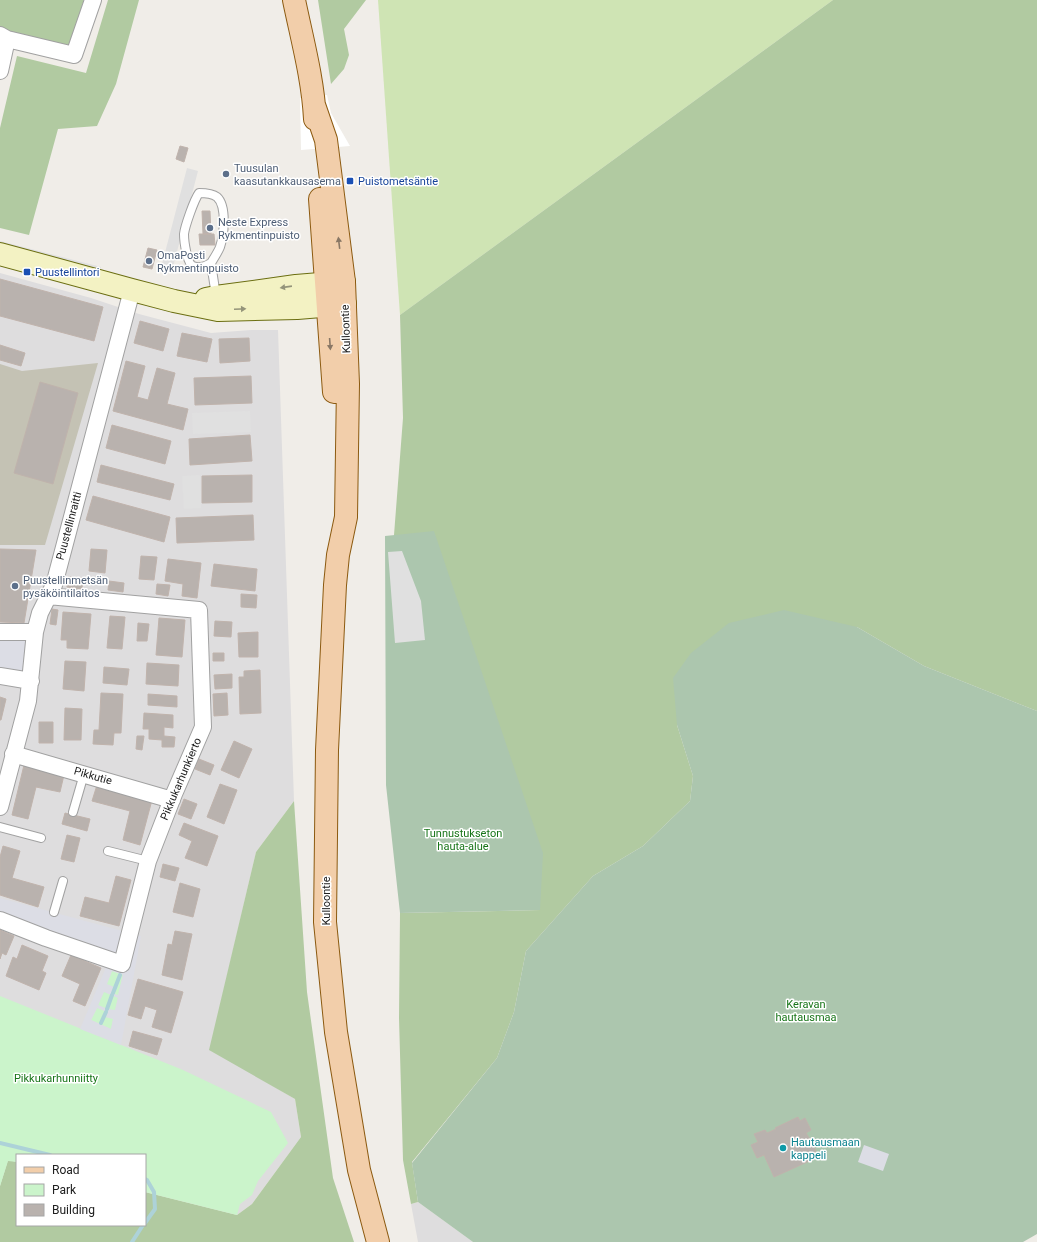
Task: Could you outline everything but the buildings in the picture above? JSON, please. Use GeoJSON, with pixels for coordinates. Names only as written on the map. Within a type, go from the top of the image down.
{"type":"FeatureCollection","features":[{"type":"Feature","properties":{"kind":"main road","name":"Kulloontie"},"geometry":{"type":"LineString","coordinates":[[294,0],[314,105],[326,140],[336,305],[333,517],[338,555],[335,585],[328,750],[325,922],[336,1032],[359,1170],[378,1242]]}},
{"type":"Feature","properties":{"kind":"street"},"geometry":{"type":"LineString","coordinates":[[0,71],[4,37],[74,55],[93,0]]}},
{"type":"Feature","properties":{"kind":"street"},"geometry":{"type":"LineString","coordinates":[[0,254],[188,304],[217,303],[297,308],[336,305]]}},
{"type":"Feature","properties":{"kind":"street"},"geometry":{"type":"LineString","coordinates":[[217,303],[296,286],[334,283]]}},
{"type":"Feature","properties":{"kind":"street","name":"Puustellinraitti"},"geometry":{"type":"LineString","coordinates":[[0,807],[28,700],[35,632],[40,613],[54,585],[132,290]]}},
{"type":"Feature","properties":{"kind":"street","name":"Pikkukarhunkierto"},"geometry":{"type":"LineString","coordinates":[[0,920],[46,938],[122,964],[148,861],[203,727],[199,610],[48,596]]}},
{"type":"Feature","properties":{"kind":"street"},"geometry":{"type":"LineString","coordinates":[[0,632],[35,632]]}},
{"type":"Feature","properties":{"kind":"street"},"geometry":{"type":"LineString","coordinates":[[0,676],[31,681]]}},
{"type":"Feature","properties":{"kind":"street","name":"Pikkutie"},"geometry":{"type":"LineString","coordinates":[[13,754],[172,800]]}},
{"type":"Feature","properties":{"kind":"lane"},"geometry":{"type":"LineString","coordinates":[[211,264],[202,267],[194,267],[190,263],[187,253],[184,234],[194,199],[199,193],[217,197],[222,203],[224,214],[222,241],[220,248],[211,264],[217,303]]}},
{"type":"Feature","properties":{"kind":"lane"},"geometry":{"type":"LineString","coordinates":[[73,812],[84,774]]}},
{"type":"Feature","properties":{"kind":"lane"},"geometry":{"type":"LineString","coordinates":[[0,827],[41,838]]}},
{"type":"Feature","properties":{"kind":"lane"},"geometry":{"type":"LineString","coordinates":[[108,852],[148,861]]}},
{"type":"Feature","properties":{"kind":"lane"},"geometry":{"type":"LineString","coordinates":[[54,912],[63,881]]}},
{"type":"Feature","properties":{"kind":"shaded area"},"geometry":{"type":"Polygon","coordinates":[[[187,168],[198,171],[172,271],[161,268],[187,168]]]}},
{"type":"Feature","properties":{"kind":"shaded area"},"geometry":{"type":"Polygon","coordinates":[[[0,241],[101,267],[99,273],[0,247],[0,241]]]}},
{"type":"Feature","properties":{"kind":"shaded area"},"geometry":{"type":"Polygon","coordinates":[[[0,273],[91,298],[139,314],[211,333],[251,330],[278,330],[294,801],[256,852],[210,1049],[295,1099],[301,1137],[252,1204],[237,1215],[146,1192],[146,1154],[16,1154],[16,1162],[8,1161],[0,1186],[0,273]]]}},
{"type":"Feature","properties":{"kind":"shaded area"},"geometry":{"type":"Polygon","coordinates":[[[98,363],[45,545],[0,545],[0,364],[22,371],[98,363]]]}},
{"type":"Feature","properties":{"kind":"shaded area"},"geometry":{"type":"Polygon","coordinates":[[[250,411],[251,432],[193,434],[192,413],[250,411]]]}},
{"type":"Feature","properties":{"kind":"shaded area"},"geometry":{"type":"Polygon","coordinates":[[[200,475],[201,508],[184,509],[182,476],[200,475]]]}},
{"type":"Feature","properties":{"kind":"shaded area"},"geometry":{"type":"Polygon","coordinates":[[[402,551],[421,601],[425,640],[395,643],[388,552],[402,551]]]}},
{"type":"Feature","properties":{"kind":"shaded area"},"geometry":{"type":"Polygon","coordinates":[[[0,624],[28,625],[24,686],[0,681],[0,624]]]}},
{"type":"Feature","properties":{"kind":"shaded area"},"geometry":{"type":"Polygon","coordinates":[[[0,898],[141,936],[121,1045],[80,1029],[107,965],[0,924],[0,898]],[[112,971],[107,984],[114,987],[112,993],[118,995],[123,975],[112,971]],[[104,992],[98,1005],[115,1010],[118,998],[104,992]],[[97,1008],[91,1020],[111,1029],[113,1019],[105,1017],[107,1012],[97,1008]]]}},
{"type":"Feature","properties":{"kind":"shaded area"},"geometry":{"type":"Polygon","coordinates":[[[864,1145],[889,1154],[883,1171],[858,1162],[864,1145]]]}},
{"type":"Feature","properties":{"kind":"shaded area"},"geometry":{"type":"Polygon","coordinates":[[[418,1202],[473,1242],[418,1242],[411,1204],[418,1202]]]}},
{"type":"Feature","properties":{"kind":"green space"},"geometry":{"type":"Polygon","coordinates":[[[0,0],[84,0],[68,48],[8,33],[0,28],[0,0]]]}},
{"type":"Feature","properties":{"kind":"green space"},"geometry":{"type":"Polygon","coordinates":[[[108,0],[139,0],[116,84],[97,126],[58,129],[29,235],[0,228],[0,128],[17,56],[86,73],[108,0]]]}},
{"type":"Feature","properties":{"kind":"green space"},"geometry":{"type":"Polygon","coordinates":[[[318,0],[366,0],[344,29],[349,55],[344,69],[331,84],[318,0]]]}},
{"type":"Feature","properties":{"kind":"green space"},"geometry":{"type":"Polygon","coordinates":[[[378,0],[833,0],[400,315],[378,0]]]}},
{"type":"Feature","properties":{"kind":"green space"},"geometry":{"type":"Polygon","coordinates":[[[833,0],[1037,0],[1037,711],[924,666],[857,627],[677,725],[693,776],[690,801],[643,846],[593,876],[526,951],[514,1012],[497,1058],[412,1162],[418,1202],[411,1204],[403,1160],[399,1018],[400,913],[540,910],[394,535],[403,418],[400,315],[833,0]]]}},
{"type":"Feature","properties":{"kind":"green space","name":"Tunnustukseton hauta-alue"},"geometry":{"type":"Polygon","coordinates":[[[434,531],[543,853],[540,910],[400,913],[386,785],[385,536],[434,531]]]}},
{"type":"Feature","properties":{"kind":"green space","name":"Keravan hautausmaa"},"geometry":{"type":"Polygon","coordinates":[[[784,610],[857,627],[924,666],[1037,711],[1037,1234],[1023,1242],[473,1242],[418,1202],[412,1163],[497,1058],[514,1012],[526,951],[593,876],[643,846],[690,801],[693,776],[677,725],[673,678],[691,653],[729,623],[784,610]]]}},
{"type":"Feature","properties":{"kind":"green space"},"geometry":{"type":"Polygon","coordinates":[[[294,801],[307,992],[333,1178],[354,1242],[0,1242],[0,1186],[8,1160],[16,1162],[16,1226],[146,1226],[146,1192],[237,1215],[252,1204],[301,1137],[295,1099],[209,1050],[256,852],[294,801]]]}},
{"type":"Feature","properties":{"kind":"green space"},"geometry":{"type":"Polygon","coordinates":[[[112,971],[123,974],[111,1029],[91,1020],[112,971]]]}},
{"type":"Feature","properties":{"kind":"green space","name":"Pikkukarhunniitty"},"geometry":{"type":"Polygon","coordinates":[[[0,996],[183,1070],[271,1112],[288,1143],[258,1181],[252,1195],[240,1204],[237,1215],[146,1192],[146,1154],[16,1154],[16,1162],[8,1161],[0,1186],[0,996]]]}},
{"type":"Feature","properties":{"kind":"pier"},"geometry":{"type":"Polygon","coordinates":[[[327,95],[331,113],[350,146],[301,150],[300,98],[327,95]]]}},
{"type":"Feature","properties":{"kind":"waterway"},"geometry":{"type":"LineString","coordinates":[[113,993],[120,975]]}},
{"type":"Feature","properties":{"kind":"waterway"},"geometry":{"type":"LineString","coordinates":[[107,1009],[112,995]]}},
{"type":"Feature","properties":{"kind":"waterway"},"geometry":{"type":"LineString","coordinates":[[101,1023],[106,1012]]}},
{"type":"Feature","properties":{"kind":"waterway"},"geometry":{"type":"LineString","coordinates":[[0,1143],[46,1154]]}},
{"type":"Feature","properties":{"kind":"waterway"},"geometry":{"type":"LineString","coordinates":[[146,1180],[154,1192],[155,1209],[146,1222]]}},
{"type":"Feature","properties":{"kind":"waterway"},"geometry":{"type":"LineString","coordinates":[[132,1242],[142,1226]]}},
{"type":"Feature","properties":{"kind":"place","name":"Tuusulan kaasutankkausasema"},"geometry":{"type":"Point","coordinates":[226,174]}},
{"type":"Feature","properties":{"kind":"place","name":"Puistometsäntie"},"geometry":{"type":"Point","coordinates":[350,181]}},
{"type":"Feature","properties":{"kind":"place","name":"Neste Express Rykmentinpuisto"},"geometry":{"type":"Point","coordinates":[210,228]}},
{"type":"Feature","properties":{"kind":"place","name":"OmaPosti Rykmentinpuisto"},"geometry":{"type":"Point","coordinates":[149,261]}},
{"type":"Feature","properties":{"kind":"place","name":"Puustellintori"},"geometry":{"type":"Point","coordinates":[27,272]}},
{"type":"Feature","properties":{"kind":"place","name":"Puustellinmetsän pysäköintilaitos"},"geometry":{"type":"Point","coordinates":[15,586]}},
{"type":"Feature","properties":{"kind":"place","name":"Hautausmaan kappeli"},"geometry":{"type":"Point","coordinates":[783,1148]}}]}
